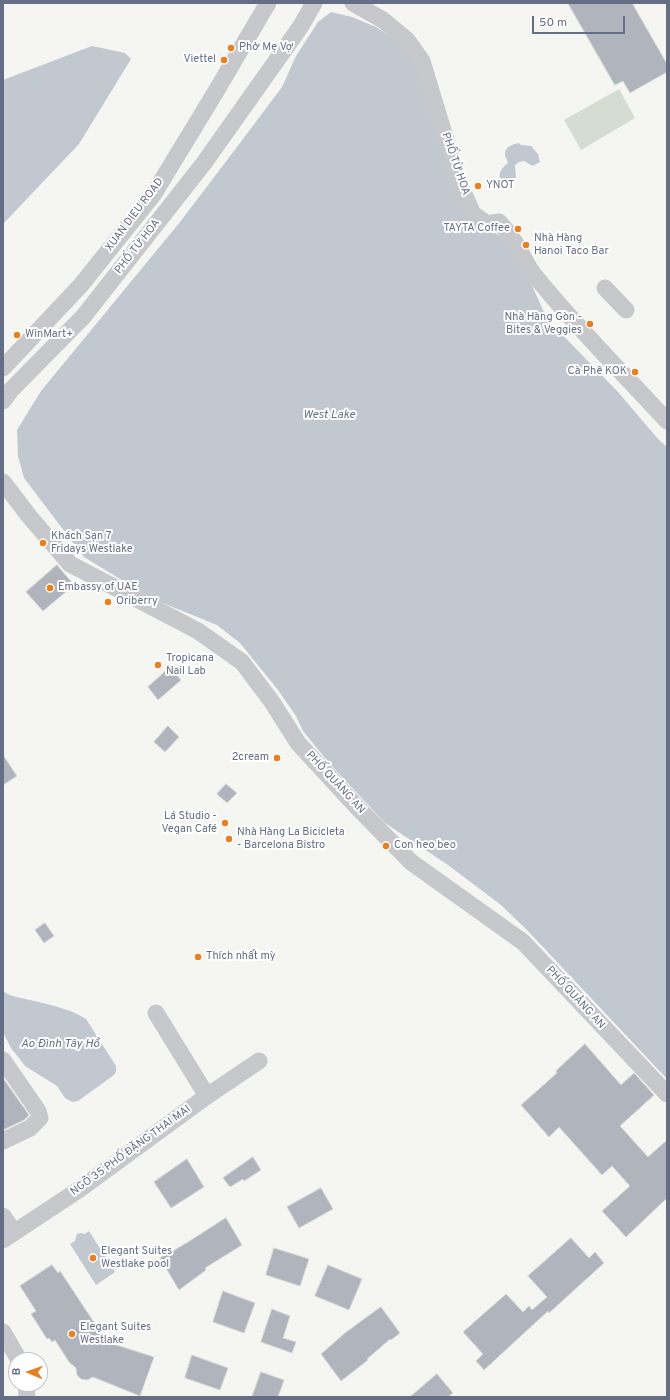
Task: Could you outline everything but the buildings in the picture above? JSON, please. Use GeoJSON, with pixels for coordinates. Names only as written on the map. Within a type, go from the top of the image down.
{"type":"FeatureCollection","features":[{"type":"Feature","properties":{"kind":"street","name":"XUAN DIEU ROAD"},"geometry":{"type":"LineString","coordinates":[[3,368],[80,285],[153,195],[215,94],[268,3]]}},
{"type":"Feature","properties":{"kind":"street","name":"PHỐ TỪ HOA"},"geometry":{"type":"LineString","coordinates":[[3,401],[11,390],[83,317],[204,163],[300,26],[314,3]]}},
{"type":"Feature","properties":{"kind":"street","name":"PHỐ TỪ HOA"},"geometry":{"type":"LineString","coordinates":[[353,3],[383,20],[407,40],[422,62],[459,183],[473,214],[487,224],[499,222],[514,239],[534,276],[610,362],[667,421]]}},
{"type":"Feature","properties":{"kind":"street"},"geometry":{"type":"LineString","coordinates":[[605,288],[626,310]]}},
{"type":"Feature","properties":{"kind":"street","name":"PHỐ QUẢNG AN"},"geometry":{"type":"LineString","coordinates":[[3,482],[29,516],[70,564],[198,631],[242,662],[272,702],[298,743],[411,862],[523,942],[667,1094]]}},
{"type":"Feature","properties":{"kind":"street"},"geometry":{"type":"LineString","coordinates":[[156,1013],[207,1096]]}},
{"type":"Feature","properties":{"kind":"street"},"geometry":{"type":"LineString","coordinates":[[3,1060],[38,1111],[40,1118],[30,1128],[3,1141]]}},
{"type":"Feature","properties":{"kind":"street","name":"NGÕ 35 PHỐ ĐẶNG THAI MAI"},"geometry":{"type":"LineString","coordinates":[[8,1236],[80,1189],[207,1096],[259,1061]]}},
{"type":"Feature","properties":{"kind":"street"},"geometry":{"type":"LineString","coordinates":[[3,1216],[8,1236]]}},
{"type":"Feature","properties":{"kind":"street"},"geometry":{"type":"LineString","coordinates":[[3,1332],[14,1352]]}},
{"type":"Feature","properties":{"kind":"shaded area"},"geometry":{"type":"Polygon","coordinates":[[[619,89],[635,118],[581,150],[564,120],[619,89]]]}},
{"type":"Feature","properties":{"kind":"water","name":"West Lake"},"geometry":{"type":"Polygon","coordinates":[[[331,12],[352,17],[376,27],[398,41],[418,69],[451,171],[491,230],[501,237],[515,255],[530,281],[547,319],[618,392],[658,439],[667,447],[667,1079],[527,930],[501,905],[448,865],[385,823],[329,763],[303,731],[296,716],[278,690],[240,643],[217,625],[153,599],[84,557],[24,478],[18,456],[17,430],[41,391],[180,222],[282,87],[296,56],[318,22],[331,12]]]}},
{"type":"Feature","properties":{"kind":"water"},"geometry":{"type":"Polygon","coordinates":[[[92,46],[125,53],[131,59],[79,144],[3,224],[3,80],[92,46]]]}},
{"type":"Feature","properties":{"kind":"water"},"geometry":{"type":"Polygon","coordinates":[[[519,143],[521,145],[531,146],[538,154],[540,162],[533,166],[524,161],[519,162],[515,165],[516,178],[505,183],[500,180],[500,175],[501,170],[508,163],[505,156],[505,151],[510,146],[519,143]]]}},
{"type":"Feature","properties":{"kind":"water","name":"Ao Đình Tây Hồ"},"geometry":{"type":"Polygon","coordinates":[[[3,991],[16,997],[66,1009],[86,1019],[116,1066],[116,1072],[114,1075],[78,1101],[72,1102],[65,1098],[57,1086],[25,1066],[11,1048],[3,1032],[3,991]]]}},
{"type":"Feature","properties":{"kind":"water","name":"Elegant Suites Westlake pool"},"geometry":{"type":"Polygon","coordinates":[[[89,1231],[115,1272],[96,1285],[70,1244],[75,1241],[77,1234],[85,1234],[89,1231]]]}},
{"type":"Feature","properties":{"kind":"place","name":"Phở Mẹ Vợ"},"geometry":{"type":"Point","coordinates":[231,48]}},
{"type":"Feature","properties":{"kind":"place","name":"Viettel"},"geometry":{"type":"Point","coordinates":[224,60]}},
{"type":"Feature","properties":{"kind":"place","name":"YNOT"},"geometry":{"type":"Point","coordinates":[478,186]}},
{"type":"Feature","properties":{"kind":"place","name":"TAYTA Coffee"},"geometry":{"type":"Point","coordinates":[518,229]}},
{"type":"Feature","properties":{"kind":"place","name":"Nhà Hàng Hanoi Taco Bar"},"geometry":{"type":"Point","coordinates":[526,245]}},
{"type":"Feature","properties":{"kind":"place","name":"Nhà Hàng Gòn - Bites & Veggies"},"geometry":{"type":"Point","coordinates":[590,324]}},
{"type":"Feature","properties":{"kind":"place","name":"WinMart+"},"geometry":{"type":"Point","coordinates":[17,335]}},
{"type":"Feature","properties":{"kind":"place","name":"Cà Phê KOK"},"geometry":{"type":"Point","coordinates":[635,372]}},
{"type":"Feature","properties":{"kind":"place","name":"Khách Sạn 7 Fridays Westlake"},"geometry":{"type":"Point","coordinates":[43,543]}},
{"type":"Feature","properties":{"kind":"place","name":"Embassy of UAE"},"geometry":{"type":"Point","coordinates":[50,588]}},
{"type":"Feature","properties":{"kind":"place","name":"Oriberry"},"geometry":{"type":"Point","coordinates":[108,602]}},
{"type":"Feature","properties":{"kind":"place","name":"Tropicana Nail Lab"},"geometry":{"type":"Point","coordinates":[158,665]}},
{"type":"Feature","properties":{"kind":"place","name":"2cream"},"geometry":{"type":"Point","coordinates":[277,758]}},
{"type":"Feature","properties":{"kind":"place","name":"Lá Studio - Vegan Café"},"geometry":{"type":"Point","coordinates":[225,823]}},
{"type":"Feature","properties":{"kind":"place","name":"Nhà Hàng La Bicicleta - Barcelona Bistro"},"geometry":{"type":"Point","coordinates":[229,839]}},
{"type":"Feature","properties":{"kind":"place","name":"Con heo beo"},"geometry":{"type":"Point","coordinates":[386,846]}},
{"type":"Feature","properties":{"kind":"place","name":"Thích nhất mỳ"},"geometry":{"type":"Point","coordinates":[198,957]}},
{"type":"Feature","properties":{"kind":"place","name":"Elegant Suites Westlake pool"},"geometry":{"type":"Point","coordinates":[93,1258]}},
{"type":"Feature","properties":{"kind":"place","name":"Elegant Suites Westlake"},"geometry":{"type":"Point","coordinates":[72,1334]}}]}
